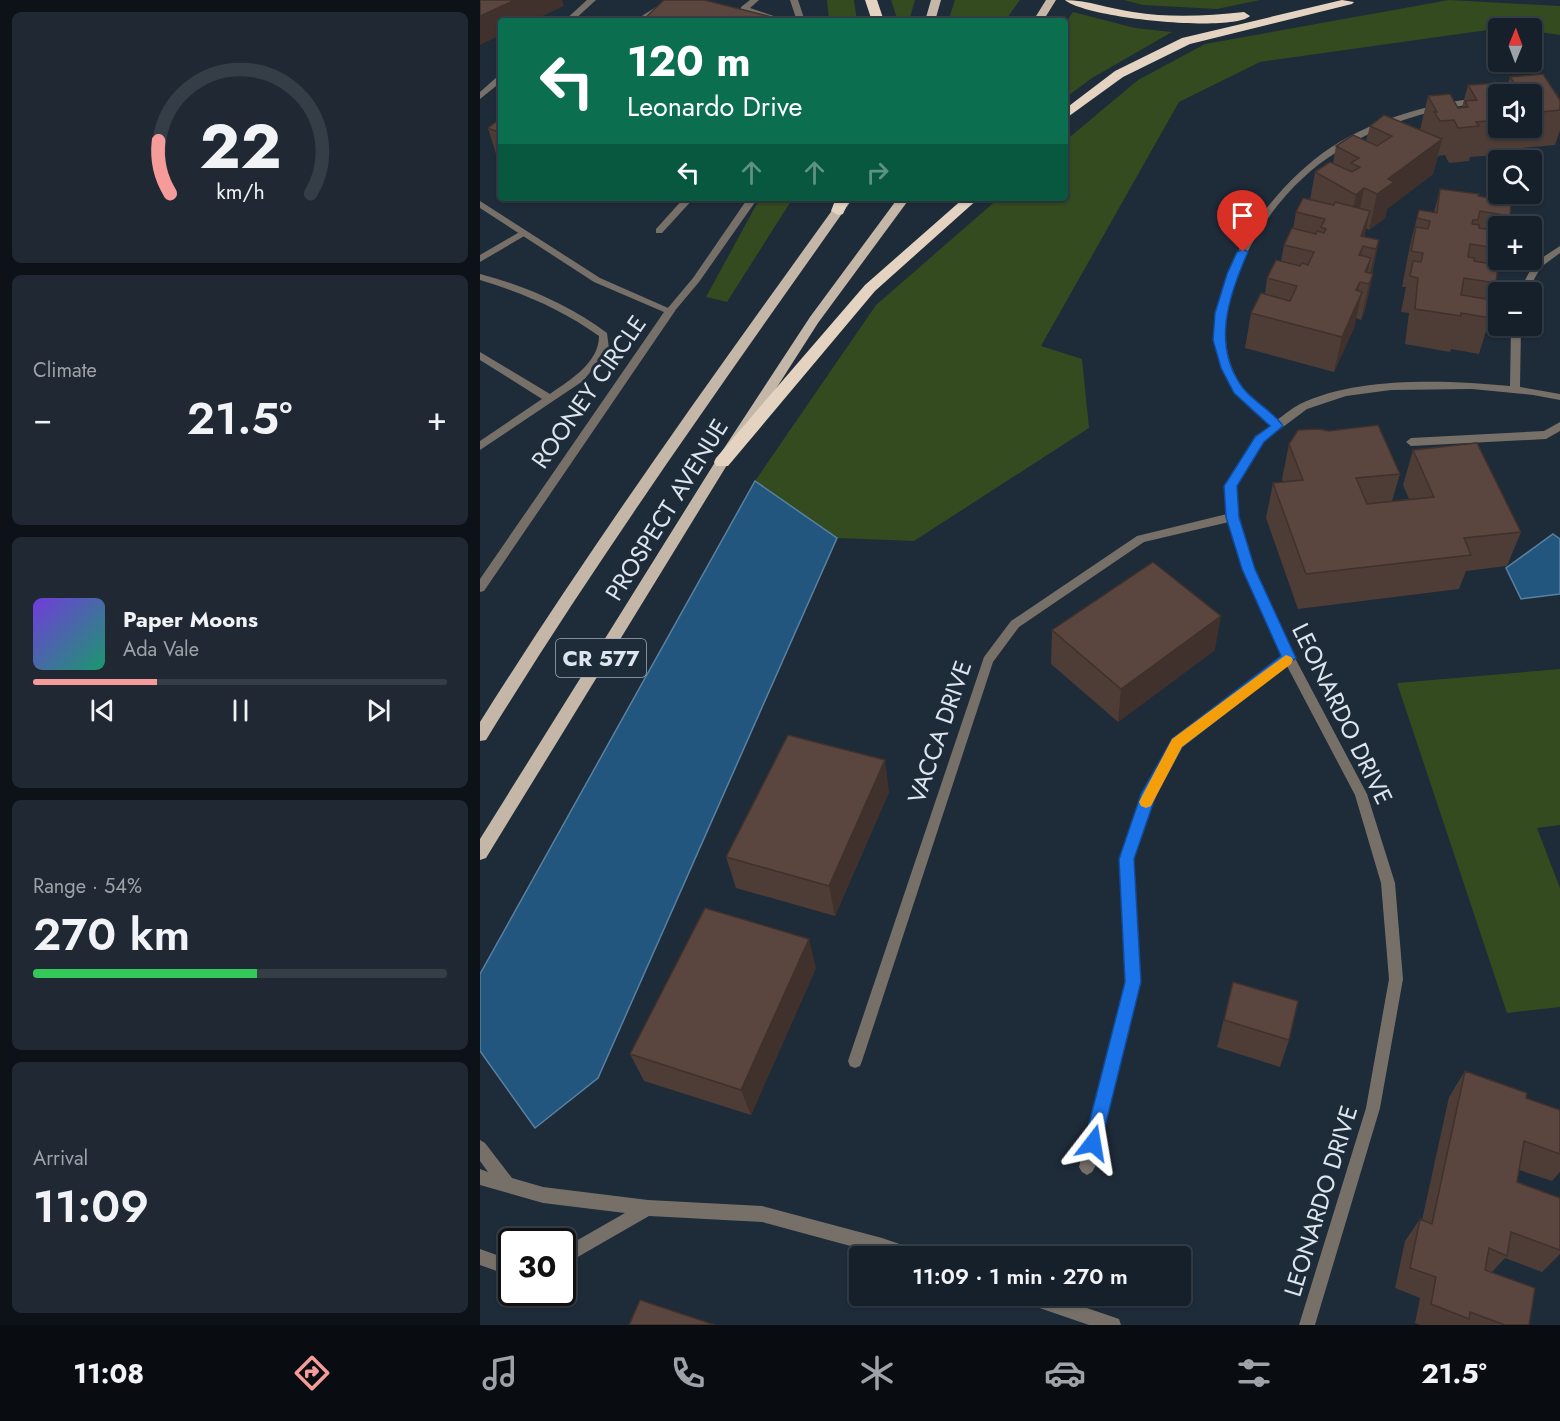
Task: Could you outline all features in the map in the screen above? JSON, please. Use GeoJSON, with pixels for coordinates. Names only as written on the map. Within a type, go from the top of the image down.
{"type":"FeatureCollection","features":[{"type":"Feature","properties":{"kind":"highway"},"geometry":{"type":"LineString","coordinates":[[871,0],[877,18]]}},
{"type":"Feature","properties":{"kind":"highway"},"geometry":{"type":"LineString","coordinates":[[1071,0],[1086,6],[1131,15],[1190,20],[1244,16],[1354,1]]}},
{"type":"Feature","properties":{"kind":"highway"},"geometry":{"type":"LineString","coordinates":[[1068,113],[1119,74],[1186,41],[1354,1]]}},
{"type":"Feature","properties":{"kind":"highway"},"geometry":{"type":"LineString","coordinates":[[722,462],[870,288],[969,201]]}},
{"type":"Feature","properties":{"kind":"main road"},"geometry":{"type":"LineString","coordinates":[[931,18],[936,0]]}},
{"type":"Feature","properties":{"kind":"main road"},"geometry":{"type":"LineString","coordinates":[[1040,18],[1051,0]]}},
{"type":"Feature","properties":{"kind":"main road","name":"PROSPECT AVENUE"},"geometry":{"type":"LineString","coordinates":[[480,853],[722,462],[814,320],[902,201]]}},
{"type":"Feature","properties":{"kind":"main road","name":"PROSPECT AVENUE"},"geometry":{"type":"LineString","coordinates":[[480,735],[666,449],[842,202]]}},
{"type":"Feature","properties":{"kind":"street"},"geometry":{"type":"LineString","coordinates":[[571,18],[592,0]]}},
{"type":"Feature","properties":{"kind":"street"},"geometry":{"type":"LineString","coordinates":[[643,18],[672,0]]}},
{"type":"Feature","properties":{"kind":"street"},"geometry":{"type":"LineString","coordinates":[[755,0],[744,9],[774,18]]}},
{"type":"Feature","properties":{"kind":"street"},"geometry":{"type":"LineString","coordinates":[[794,0],[800,18]]}},
{"type":"Feature","properties":{"kind":"street"},"geometry":{"type":"LineString","coordinates":[[480,96],[498,81]]}},
{"type":"Feature","properties":{"kind":"street"},"geometry":{"type":"LineString","coordinates":[[1277,426],[1238,390],[1226,368],[1219,340],[1224,303],[1233,274],[1252,231],[1278,196],[1305,171],[1340,146],[1407,114],[1488,100]]}},
{"type":"Feature","properties":{"kind":"street"},"geometry":{"type":"LineString","coordinates":[[659,231],[686,201]]}},
{"type":"Feature","properties":{"kind":"street"},"geometry":{"type":"LineString","coordinates":[[670,311],[696,280],[751,201]]}},
{"type":"Feature","properties":{"kind":"street","name":"ROONEY CIRCLE"},"geometry":{"type":"LineString","coordinates":[[480,204],[597,280],[670,311],[480,588]]}},
{"type":"Feature","properties":{"kind":"street"},"geometry":{"type":"LineString","coordinates":[[480,259],[523,233]]}},
{"type":"Feature","properties":{"kind":"street"},"geometry":{"type":"LineString","coordinates":[[1528,282],[1537,265],[1560,249]]}},
{"type":"Feature","properties":{"kind":"street"},"geometry":{"type":"LineString","coordinates":[[480,276],[519,289],[592,326],[604,335],[604,349],[579,379],[484,443],[480,454]]}},
{"type":"Feature","properties":{"kind":"street"},"geometry":{"type":"LineString","coordinates":[[1515,390],[1516,336]]}},
{"type":"Feature","properties":{"kind":"street"},"geometry":{"type":"LineString","coordinates":[[480,355],[550,399]]}},
{"type":"Feature","properties":{"kind":"street","name":"LEONARDO DRIVE"},"geometry":{"type":"LineString","coordinates":[[1307,1325],[1373,1108],[1396,980],[1388,883],[1361,794],[1289,658],[1249,569],[1233,517],[1231,486],[1259,440],[1303,407],[1345,393],[1391,387],[1472,386],[1560,397]]}},
{"type":"Feature","properties":{"kind":"street"},"geometry":{"type":"LineString","coordinates":[[1411,442],[1546,435],[1560,426]]}},
{"type":"Feature","properties":{"kind":"street","name":"VACCA DRIVE"},"geometry":{"type":"LineString","coordinates":[[855,1061],[988,660],[1015,624],[1141,539],[1233,517]]}},
{"type":"Feature","properties":{"kind":"street"},"geometry":{"type":"LineString","coordinates":[[1087,1167],[1133,982],[1127,859],[1149,794],[1177,743],[1289,658]]}},
{"type":"Feature","properties":{"kind":"street"},"geometry":{"type":"LineString","coordinates":[[480,1148],[508,1186]]}},
{"type":"Feature","properties":{"kind":"street"},"geometry":{"type":"LineString","coordinates":[[480,1178],[543,1195],[648,1208],[762,1214],[882,1246]]}},
{"type":"Feature","properties":{"kind":"street"},"geometry":{"type":"LineString","coordinates":[[576,1250],[648,1208]]}},
{"type":"Feature","properties":{"kind":"street"},"geometry":{"type":"LineString","coordinates":[[480,1257],[498,1263]]}},
{"type":"Feature","properties":{"kind":"street"},"geometry":{"type":"LineString","coordinates":[[1057,1306],[1113,1325]]}},
{"type":"Feature","properties":{"kind":"green space"},"geometry":{"type":"Polygon","coordinates":[[[827,0],[854,0],[857,18],[829,18],[827,0]]]}},
{"type":"Feature","properties":{"kind":"green space"},"geometry":{"type":"Polygon","coordinates":[[[891,0],[915,0],[910,18],[897,18],[891,0]]]}},
{"type":"Feature","properties":{"kind":"green space"},"geometry":{"type":"Polygon","coordinates":[[[955,0],[1020,0],[1007,18],[949,18],[955,0]]]}},
{"type":"Feature","properties":{"kind":"green space"},"geometry":{"type":"Polygon","coordinates":[[[1124,0],[1260,0],[1217,9],[1143,5],[1124,0]]]}},
{"type":"Feature","properties":{"kind":"green space"},"geometry":{"type":"Polygon","coordinates":[[[1449,0],[1560,6],[1560,35],[1542,32],[1542,18],[1488,18],[1488,30],[1260,62],[1179,102],[1041,346],[1082,359],[1089,428],[914,541],[837,538],[755,481],[876,305],[996,201],[1068,201],[1068,138],[1138,80],[1205,44],[1449,0]]]}},
{"type":"Feature","properties":{"kind":"green space"},"geometry":{"type":"Polygon","coordinates":[[[1073,12],[1135,28],[1172,32],[1092,78],[1068,96],[1068,20],[1073,12]]]}},
{"type":"Feature","properties":{"kind":"green space"},"geometry":{"type":"Polygon","coordinates":[[[758,201],[791,201],[727,302],[706,297],[758,201]]]}},
{"type":"Feature","properties":{"kind":"green space"},"geometry":{"type":"Polygon","coordinates":[[[1560,669],[1560,825],[1537,828],[1560,888],[1560,1007],[1507,1013],[1397,683],[1560,669]]]}},
{"type":"Feature","properties":{"kind":"water"},"geometry":{"type":"Polygon","coordinates":[[[755,481],[837,538],[598,1078],[535,1128],[480,1051],[480,974],[755,481]]]}},
{"type":"Feature","properties":{"kind":"water"},"geometry":{"type":"Polygon","coordinates":[[[1553,534],[1560,539],[1560,594],[1521,599],[1506,568],[1553,534]]]}},
{"type":"Feature","properties":{"kind":"building"},"geometry":{"type":"Polygon","coordinates":[[[480,0],[515,0],[480,16],[480,0]]]}},
{"type":"Feature","properties":{"kind":"building"},"geometry":{"type":"Polygon","coordinates":[[[664,0],[704,0],[772,17],[771,18],[645,18],[664,0]]]}},
{"type":"Feature","properties":{"kind":"building"},"geometry":{"type":"Polygon","coordinates":[[[1543,74],[1560,100],[1560,110],[1542,112],[1542,84],[1515,84],[1510,77],[1543,74]]]}},
{"type":"Feature","properties":{"kind":"building"},"geometry":{"type":"Polygon","coordinates":[[[1498,83],[1499,84],[1488,84],[1488,121],[1476,122],[1479,126],[1458,128],[1454,120],[1440,121],[1428,96],[1450,94],[1458,108],[1468,107],[1465,101],[1477,100],[1468,85],[1498,83]]]}},
{"type":"Feature","properties":{"kind":"building"},"geometry":{"type":"Polygon","coordinates":[[[1384,115],[1442,139],[1388,179],[1394,182],[1377,194],[1364,188],[1356,195],[1315,172],[1330,162],[1352,172],[1360,167],[1351,163],[1359,158],[1336,146],[1353,135],[1377,146],[1392,136],[1370,126],[1384,115]]]}},
{"type":"Feature","properties":{"kind":"building"},"geometry":{"type":"Polygon","coordinates":[[[498,120],[498,132],[488,128],[498,120]]]}},
{"type":"Feature","properties":{"kind":"building"},"geometry":{"type":"Polygon","coordinates":[[[1440,189],[1479,194],[1478,196],[1488,198],[1488,204],[1511,204],[1510,216],[1480,211],[1478,220],[1473,220],[1472,224],[1488,229],[1488,247],[1470,244],[1468,257],[1474,258],[1474,261],[1488,263],[1488,270],[1497,270],[1496,282],[1464,278],[1461,295],[1488,299],[1488,318],[1415,309],[1418,278],[1410,276],[1413,261],[1421,262],[1423,253],[1411,251],[1416,227],[1428,229],[1430,221],[1417,218],[1419,210],[1437,213],[1440,189]]]}},
{"type":"Feature","properties":{"kind":"building"},"geometry":{"type":"Polygon","coordinates":[[[1303,198],[1334,205],[1335,202],[1370,211],[1361,236],[1379,240],[1376,249],[1363,246],[1359,255],[1371,258],[1365,272],[1373,274],[1369,284],[1360,282],[1356,290],[1362,292],[1342,337],[1251,313],[1261,293],[1290,301],[1297,286],[1267,278],[1276,260],[1300,266],[1302,263],[1308,265],[1314,252],[1284,245],[1292,228],[1316,234],[1317,231],[1324,233],[1326,229],[1321,227],[1325,219],[1296,212],[1303,198]]]}},
{"type":"Feature","properties":{"kind":"building"},"geometry":{"type":"Polygon","coordinates":[[[1378,425],[1400,474],[1356,478],[1367,504],[1434,497],[1413,450],[1477,443],[1521,532],[1464,538],[1471,555],[1306,574],[1273,483],[1303,480],[1289,444],[1298,430],[1329,431],[1378,425]]]}},
{"type":"Feature","properties":{"kind":"building"},"geometry":{"type":"Polygon","coordinates":[[[1153,562],[1221,616],[1121,689],[1052,630],[1153,562]]]}},
{"type":"Feature","properties":{"kind":"building"},"geometry":{"type":"Polygon","coordinates":[[[788,735],[885,760],[829,886],[726,857],[788,735]]]}},
{"type":"Feature","properties":{"kind":"building"},"geometry":{"type":"Polygon","coordinates":[[[705,908],[809,939],[741,1090],[630,1054],[705,908]]]}},
{"type":"Feature","properties":{"kind":"building"},"geometry":{"type":"Polygon","coordinates":[[[1233,982],[1298,1001],[1289,1040],[1224,1020],[1233,982]]]}},
{"type":"Feature","properties":{"kind":"building"},"geometry":{"type":"Polygon","coordinates":[[[1465,1071],[1527,1093],[1526,1098],[1560,1110],[1560,1154],[1524,1141],[1517,1182],[1560,1198],[1560,1250],[1511,1232],[1507,1256],[1489,1248],[1485,1270],[1535,1288],[1529,1325],[1505,1325],[1470,1312],[1469,1319],[1431,1304],[1436,1277],[1410,1268],[1420,1219],[1432,1224],[1465,1071]]]}},
{"type":"Feature","properties":{"kind":"building"},"geometry":{"type":"Polygon","coordinates":[[[640,1300],[715,1325],[629,1325],[640,1300]]]}},
{"type":"Feature","properties":{"kind":"slow traffic"},"geometry":{"type":"LineString","coordinates":[[1146,802],[1177,743],[1286,660]]}},
{"type":"Feature","properties":{"kind":"route"},"geometry":{"type":"LineString","coordinates":[[1093,1143],[1133,982],[1127,859],[1149,794],[1177,743],[1289,658],[1249,569],[1233,517],[1231,486],[1259,440],[1277,426],[1238,390],[1226,368],[1219,340],[1221,313],[1233,274],[1243,252]]}}]}
